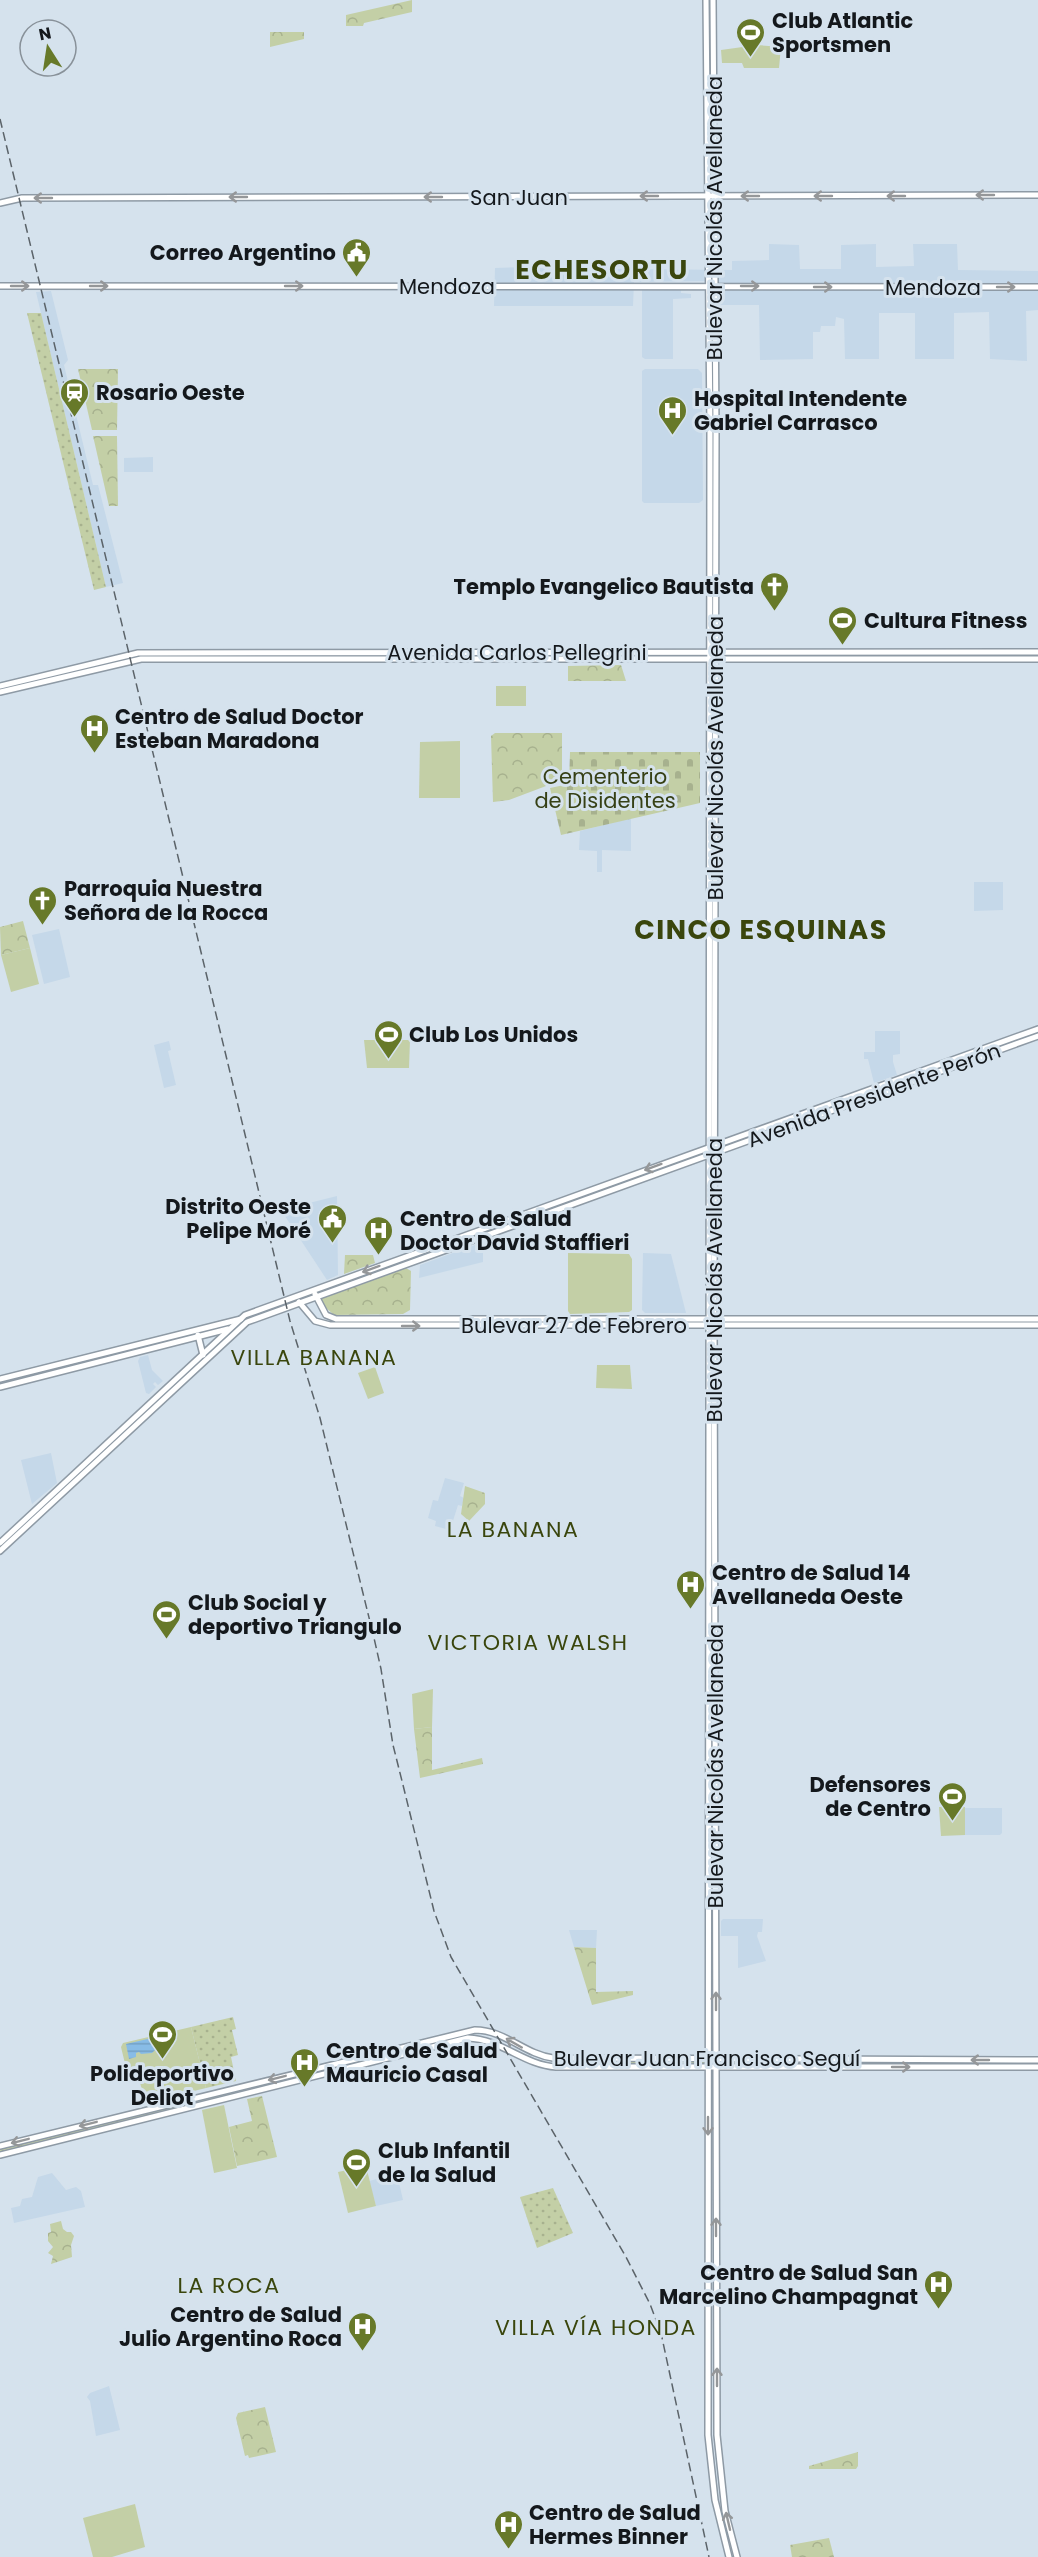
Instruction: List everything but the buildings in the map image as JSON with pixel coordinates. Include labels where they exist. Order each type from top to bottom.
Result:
[{"type":"main road","name":"Bulevar Nicolás Avellaneda","points":[[706,0],[708,196],[712,286]]},
{"type":"main road","name":"Bulevar Nicolás Avellaneda","points":[[713,0],[715,196],[712,286],[708,2435],[715,2500],[729,2557]]},
{"type":"main road","name":"San Juan","points":[[0,203],[22,198],[1038,195]]},
{"type":"main road","name":"Mendoza","points":[[0,286],[1038,287]]},
{"type":"main road","name":"Avenida Carlos Pellegrini","points":[[0,692],[141,659],[1038,652]]},
{"type":"main road","name":"Avenida Carlos Pellegrini","points":[[0,686],[138,653],[713,655],[1038,659]]},
{"type":"main road","name":"Avenida Presidente Perón","points":[[0,1543],[242,1318],[313,1290],[1038,1029]]},
{"type":"main road","name":"Avenida Presidente Perón","points":[[0,1551],[244,1325],[299,1302],[1038,1036]]},
{"type":"main road","name":"Bulevar 27 de Febrero","points":[[313,1290],[326,1315],[336,1319],[1038,1325]]},
{"type":"main road","name":"Bulevar 27 de Febrero","points":[[299,1302],[315,1321],[330,1325],[1038,1319]]},
{"type":"main road","points":[[0,1387],[198,1333],[242,1318]]},
{"type":"main road","name":"Bulevar Nicolás Avellaneda","points":[[711,1322],[717,2435],[724,2504],[737,2557]]},
{"type":"main road","points":[[0,1379],[198,1333],[244,1325]]},
{"type":"main road","points":[[198,1333],[204,1362]]},
{"type":"main road","name":"Bulevar Juan Francisco Seguí","points":[[0,2146],[475,2030],[494,2032],[534,2054],[552,2058],[1038,2060]]},
{"type":"main road","name":"Bulevar Juan Francisco Seguí","points":[[0,2155],[468,2038],[497,2043],[529,2061],[549,2067],[1038,2067]]},
{"type":"shaded area","points":[[769,244],[799,245],[800,269],[841,269],[841,245],[876,244],[876,267],[914,266],[913,244],[957,244],[958,270],[1038,271],[1038,310],[1026,311],[1027,361],[990,359],[989,312],[954,313],[954,359],[915,359],[915,313],[879,313],[879,359],[845,359],[844,319],[836,317],[835,326],[821,326],[820,332],[813,332],[813,359],[760,360],[759,305],[719,305],[719,281],[634,282],[633,306],[494,306],[495,268],[732,270],[732,261],[769,260]]},
{"type":"shaded area","points":[[642,290],[681,290],[681,293],[691,294],[691,298],[673,299],[673,359],[645,359],[642,357]]},
{"type":"shaded area","points":[[51,291],[68,360],[64,365],[93,485],[98,485],[123,583],[106,587],[36,292]]},
{"type":"shaded area","name":"Hospital Intendente Gabriel Carrasco","points":[[645,369],[698,369],[702,373],[703,500],[699,503],[644,503],[642,501],[642,371]]},
{"type":"shaded area","points":[[153,457],[153,472],[124,472],[124,458]]},
{"type":"shaded area","points":[[631,818],[631,851],[602,850],[602,872],[597,872],[597,851],[579,850],[580,831]]},
{"type":"shaded area","points":[[974,882],[1003,882],[1003,910],[974,911]]},
{"type":"shaded area","points":[[59,929],[70,977],[44,984],[32,935]]},
{"type":"shaded area","points":[[875,1031],[900,1031],[900,1054],[893,1055],[897,1075],[874,1083],[868,1059],[864,1059],[864,1052],[875,1052]]},
{"type":"shaded area","points":[[169,1041],[171,1050],[168,1051],[176,1085],[164,1088],[154,1045]]},
{"type":"shaded area","points":[[337,1196],[338,1275],[327,1280],[281,1210]]},
{"type":"shaded area","points":[[483,1242],[483,1262],[419,1278],[420,1265]]},
{"type":"shaded area","points":[[643,1253],[671,1254],[686,1313],[645,1313],[642,1310]]},
{"type":"shaded area","points":[[148,1355],[152,1370],[163,1381],[158,1385],[155,1382],[153,1384],[156,1387],[149,1394],[146,1393],[138,1361],[140,1357]]},
{"type":"shaded area","points":[[51,1453],[57,1483],[32,1504],[21,1460]]},
{"type":"shaded area","points":[[445,1478],[464,1483],[460,1496],[464,1498],[462,1506],[458,1505],[451,1527],[446,1529],[435,1526],[436,1521],[428,1518],[433,1500],[438,1501]]},
{"type":"shaded area","points":[[965,1808],[1002,1808],[1002,1833],[1000,1835],[965,1835]]},
{"type":"shaded area","points":[[723,1919],[763,1919],[762,1932],[758,1932],[757,1936],[766,1961],[738,1968],[738,1936],[721,1936]]},
{"type":"shaded area","points":[[569,1930],[597,1930],[596,1948],[574,1947]]},
{"type":"shaded area","points":[[52,2173],[66,2190],[76,2187],[81,2191],[85,2207],[14,2223],[11,2208],[20,2206],[22,2199],[32,2197],[38,2177]]},
{"type":"shaded area","points":[[397,2174],[403,2200],[376,2206],[369,2181]]},
{"type":"shaded area","points":[[109,2386],[120,2430],[96,2436],[90,2401],[87,2397],[90,2393]]},
{"type":"green space","points":[[412,0],[412,12],[364,23],[363,26],[346,26],[346,15]]},
{"type":"green space","points":[[270,32],[304,32],[304,39],[270,47]]},
{"type":"green space","name":"Club Atlantic Sportsmen","points":[[757,45],[781,47],[779,68],[744,68],[742,63],[722,63],[721,50]]},
{"type":"green space","points":[[27,313],[41,313],[106,587],[94,590]]},
{"type":"green space","points":[[78,369],[118,369],[117,430],[92,430]]},
{"type":"green space","points":[[93,436],[117,436],[118,506],[109,506]]},
{"type":"green space","points":[[1038,652],[1038,659],[141,659],[0,692],[0,686],[138,653]]},
{"type":"green space","points":[[621,665],[626,681],[568,681],[568,666]]},
{"type":"green space","points":[[496,686],[526,686],[526,706],[496,706]]},
{"type":"green space","points":[[495,733],[562,733],[562,780],[509,800],[493,802],[491,736]]},
{"type":"green space","points":[[460,741],[460,798],[419,798],[420,742]]},
{"type":"green space","name":"Cementerio de Disidentes","points":[[570,752],[700,752],[700,803],[561,835],[550,788],[569,784]]},
{"type":"green space","points":[[23,921],[30,948],[1,955],[0,927]]},
{"type":"green space","points":[[30,948],[39,984],[11,992],[1,955]]},
{"type":"green space","name":"Club Los Unidos","points":[[364,1040],[410,1040],[409,1068],[367,1068]]},
{"type":"green space","points":[[568,1253],[629,1254],[632,1259],[632,1310],[629,1312],[570,1314],[568,1311]]},
{"type":"green space","points":[[345,1255],[373,1255],[375,1263],[344,1274]]},
{"type":"green space","points":[[406,1268],[411,1271],[410,1310],[403,1314],[334,1315],[325,1307],[321,1298]]},
{"type":"green space","points":[[597,1365],[630,1365],[632,1389],[596,1388]]},
{"type":"green space","points":[[375,1367],[384,1393],[368,1399],[358,1373]]},
{"type":"green space","points":[[465,1486],[485,1493],[485,1504],[469,1521],[461,1514]]},
{"type":"green space","points":[[433,1689],[432,1727],[414,1729],[412,1694]]},
{"type":"green space","points":[[432,1727],[432,1770],[482,1758],[483,1764],[420,1778],[414,1729]]},
{"type":"green space","name":"Defensores de Centro","points":[[939,1807],[965,1807],[965,1835],[941,1836]]},
{"type":"green space","points":[[574,1947],[596,1948],[596,1992],[633,1991],[633,1995],[592,2005]]},
{"type":"green space","points":[[233,2017],[236,2029],[232,2030],[238,2055],[231,2057],[236,2081],[206,2088],[191,2027]]},
{"type":"green space","name":"Polideportivo Deliot","points":[[191,2027],[206,2088],[145,2103],[138,2074],[128,2076],[121,2047],[123,2043]]},
{"type":"green space","points":[[423,2042],[425,2049],[0,2155],[0,2146]]},
{"type":"green space","points":[[560,2058],[1038,2060],[1038,2067],[556,2067]]},
{"type":"green space","points":[[262,2096],[277,2157],[237,2166],[229,2127],[252,2121],[247,2099]]},
{"type":"green space","points":[[224,2105],[237,2168],[214,2173],[202,2110]]},
{"type":"green space","name":"Club Infantil de la Salud","points":[[366,2166],[376,2206],[348,2213],[338,2172]]},
{"type":"green space","points":[[553,2188],[573,2233],[537,2248],[520,2197]]},
{"type":"green space","points":[[61,2221],[63,2229],[74,2236],[71,2245],[72,2257],[51,2264],[53,2256],[48,2253],[53,2247],[48,2241],[48,2233],[51,2232],[50,2224]]},
{"type":"green space","points":[[265,2407],[276,2452],[249,2458],[248,2455],[245,2456],[236,2418],[238,2413]]},
{"type":"green space","points":[[858,2452],[856,2469],[809,2469],[809,2466]]},
{"type":"green space","points":[[135,2504],[145,2547],[112,2557],[93,2557],[83,2518]]},
{"type":"green space","points":[[829,2538],[834,2557],[792,2557],[790,2545]]},
{"type":"water","points":[[173,2033],[167,2048],[156,2049],[152,2053],[141,2054],[139,2052],[136,2053],[136,2057],[129,2059],[126,2044]]},
{"type":"railway","points":[[0,119],[290,1321],[320,1418],[374,1638],[393,1745],[434,1911],[451,1957],[626,2257],[650,2304],[661,2333],[709,2557]]},
{"type":"place","name":"Club Atlantic Sportsmen","points":[[751,58]]},
{"type":"place","name":"Correo Argentino","points":[[357,278]]},
{"type":"place","name":"Rosario Oeste","points":[[75,418]]},
{"type":"place","name":"Hospital Intendente Gabriel Carrasco","points":[[673,436]]},
{"type":"place","name":"Templo Evangelico Bautista","points":[[775,612]]},
{"type":"place","name":"Cultura Fitness","points":[[843,646]]},
{"type":"place","name":"Centro de Salud Doctor Esteban Maradona","points":[[94,754]]},
{"type":"place","name":"Parroquia Nuestra Señora de la Rocca","points":[[43,926]]},
{"type":"place","name":"Club Los Unidos","points":[[388,1060]]},
{"type":"place","name":"Distrito Oeste Pelipe Moré","points":[[332,1244]]},
{"type":"place","name":"Centro de Salud Doctor David Staffieri","points":[[379,1256]]},
{"type":"place","name":"Centro de Salud 14 Avellaneda Oeste","points":[[691,1610]]},
{"type":"place","name":"Club Social y deportivo Triangulo","points":[[167,1640]]},
{"type":"place","name":"Defensores de Centro","points":[[952,1822]]},
{"type":"place","name":"Polideportivo Deliot","points":[[162,2060]]},
{"type":"place","name":"Centro de Salud Mauricio Casal","points":[[305,2088]]},
{"type":"place","name":"Club Infantil de la Salud","points":[[357,2188]]},
{"type":"place","name":"Centro de Salud San Marcelino Champagnat","points":[[939,2310]]},
{"type":"place","name":"Centro de Salud Julio Argentino Roca","points":[[363,2352]]},
{"type":"place","name":"Centro de Salud Hermes Binner","points":[[508,2550]]},
{"type":"district","name":"ECHESORTU","points":[[602,269]]},
{"type":"district","name":"CINCO ESQUINAS","points":[[761,929]]},
{"type":"district","name":"VILLA BANANA","points":[[314,1357]]},
{"type":"district","name":"LA BANANA","points":[[513,1529]]},
{"type":"district","name":"VICTORIA WALSH","points":[[528,1642]]},
{"type":"district","name":"LA ROCA","points":[[229,2285]]},
{"type":"district","name":"VILLA VÍA HONDA","points":[[596,2327]]}]
